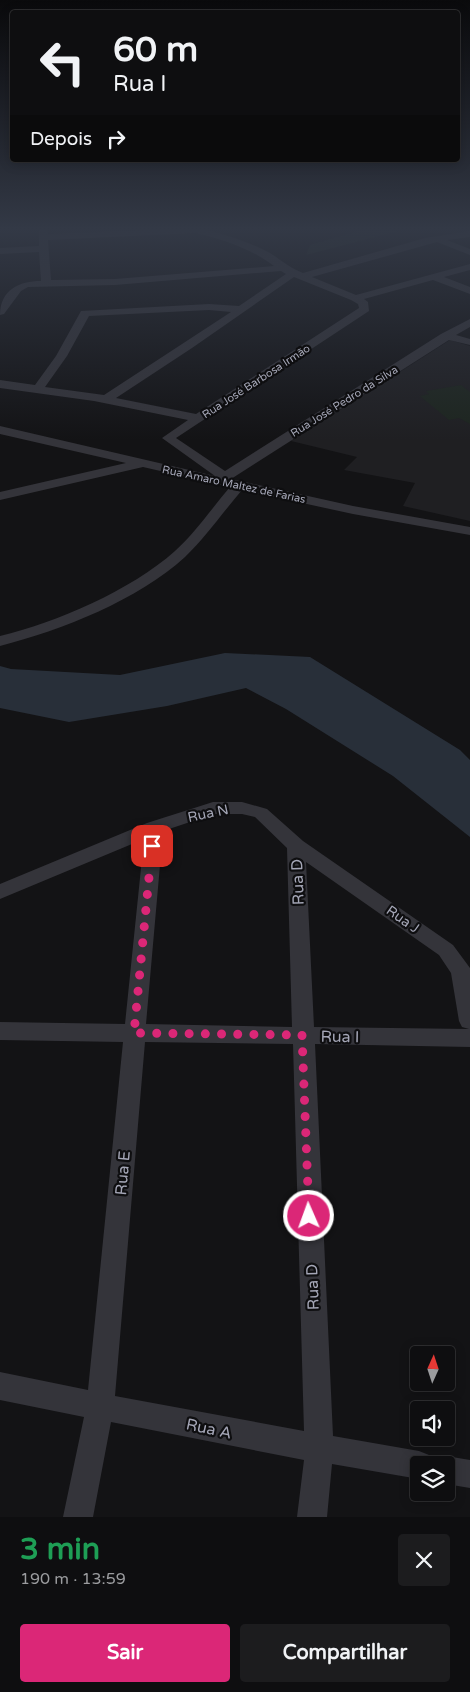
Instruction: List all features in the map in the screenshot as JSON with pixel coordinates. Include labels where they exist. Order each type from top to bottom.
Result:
[{"type":"street","points":[[0,312],[10,299]]},
{"type":"street","points":[[106,399],[255,299]]},
{"type":"street","points":[[355,299],[360,301],[367,299]]},
{"type":"street","name":"Rua José Barbosa Irmão","points":[[222,479],[168,438],[358,315],[365,309],[360,301]]},
{"type":"street","points":[[38,389],[62,356],[85,313],[209,307],[241,309]]},
{"type":"street","name":"Rua José Pedro da Silva","points":[[222,479],[445,336],[470,322]]},
{"type":"street","points":[[445,336],[470,342]]},
{"type":"street","points":[[0,384],[106,399],[197,418]]},
{"type":"street","name":"Rua Amaro Maltez de Farias","points":[[0,430],[222,479],[239,485],[470,531]]},
{"type":"street","points":[[0,496],[143,463]]},
{"type":"street","points":[[0,641],[21,636],[99,605],[150,576],[182,551],[239,485]]},
{"type":"street","name":"Rua N","points":[[0,892],[154,827],[214,808],[242,808],[261,814],[296,846]]},
{"type":"street","name":"Rua E","points":[[78,1517],[100,1406],[154,827]]},
{"type":"street","name":"Rua J","points":[[296,846],[446,950],[461,971],[470,1021]]},
{"type":"street","name":"Rua D","points":[[296,846],[319,1448],[312,1517]]},
{"type":"street","name":"Rua I","points":[[0,1031],[470,1038]]},
{"type":"street","name":"Rua A","points":[[0,1386],[236,1434],[410,1463]]},
{"type":"street","points":[[455,1472],[470,1474]]},
{"type":"shaded area","points":[[450,340],[470,346],[470,521],[403,506],[415,483],[344,470],[357,457],[291,441]]},
{"type":"shaded area","points":[[461,385],[470,392],[470,424],[459,418],[449,420],[420,396],[429,394],[426,391]]},
{"type":"shaded area","points":[[225,653],[310,657],[460,750],[470,760],[470,837],[393,776],[286,709],[246,688],[167,706],[69,722],[0,708],[0,666],[11,669],[120,675]]},
{"type":"route","points":[[152,846],[134,1033],[302,1035],[309,1216]]}]
